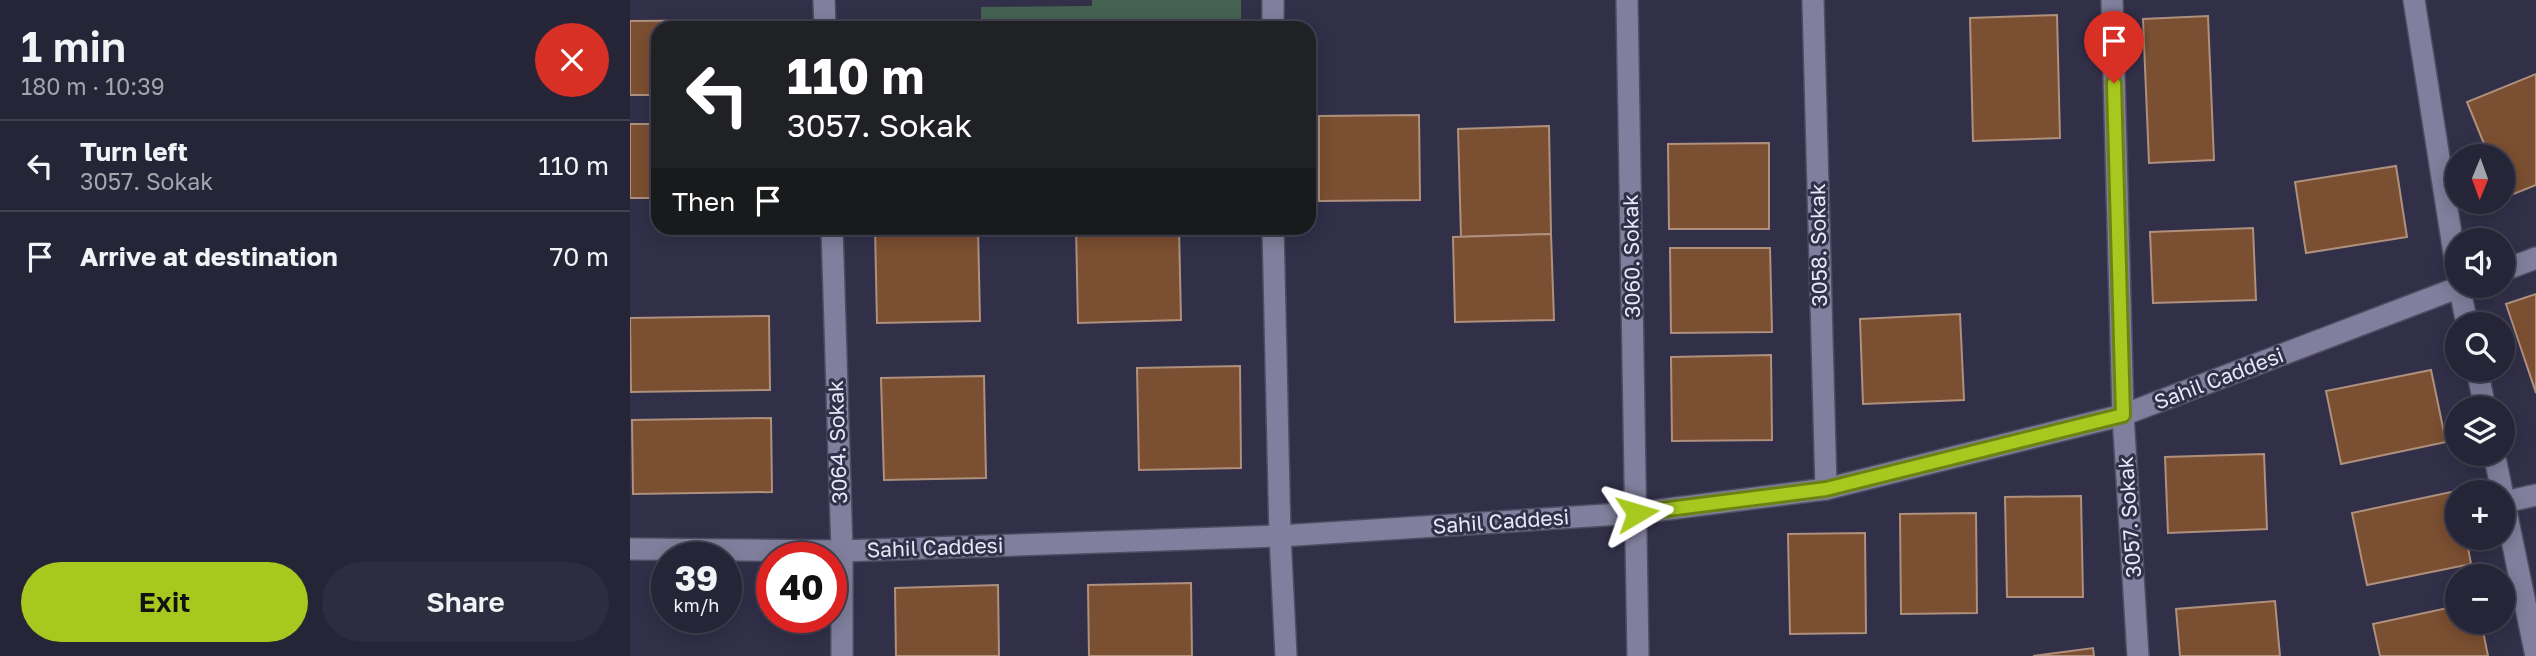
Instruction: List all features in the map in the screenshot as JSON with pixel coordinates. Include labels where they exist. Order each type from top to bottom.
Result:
[{"type":"street","points":[[824,0],[825,21]]},
{"type":"street","points":[[1273,0],[1273,21]]},
{"type":"street","name":"3060. Sokak","points":[[1628,0],[1639,656]]},
{"type":"street","name":"3058. Sokak","points":[[1813,0],[1826,489]]},
{"type":"street","name":"3057. Sokak","points":[[2112,0],[2123,415],[2138,656]]},
{"type":"street","points":[[2414,0],[2451,228]]},
{"type":"street","name":"3064. Sokak","points":[[832,235],[842,542]]},
{"type":"street","points":[[1273,235],[1280,536],[1286,656]]},
{"type":"street","points":[[2515,266],[2536,258]]},
{"type":"street","name":"Sahil Caddesi","points":[[847,551],[1280,536],[1637,513],[1826,489],[2123,415],[2445,288]]},
{"type":"street","points":[[2515,500],[2536,495]]},
{"type":"street","name":"Sahil Caddesi","points":[[630,549],[756,550]]},
{"type":"street","points":[[2515,550],[2536,656]]},
{"type":"street","name":"3064. Sokak","points":[[842,633],[842,656]]},
{"type":"green space","points":[[1092,0],[1241,0],[1241,21],[981,21],[981,7],[1092,6]]},
{"type":"building","points":[[2057,15],[2060,138],[1973,141],[1970,18]]},
{"type":"building","points":[[2208,16],[2214,160],[2149,163],[2143,19]]},
{"type":"building","points":[[761,20],[651,21],[651,95],[630,95],[630,21]]},
{"type":"building","points":[[2536,74],[2536,185],[2515,193],[2515,144],[2484,144],[2467,102]]},
{"type":"building","points":[[1419,115],[1420,200],[1319,201],[1319,116]]},
{"type":"building","points":[[630,124],[651,124],[651,198],[630,198]]},
{"type":"building","points":[[1549,126],[1551,234],[1461,237],[1458,129]]},
{"type":"building","points":[[1769,143],[1769,229],[1669,229],[1668,144]]},
{"type":"building","points":[[2396,166],[2407,237],[2306,253],[2295,182]]},
{"type":"building","points":[[2253,228],[2256,300],[2153,303],[2150,232]]},
{"type":"building","points":[[1551,234],[1554,320],[1455,322],[1453,237]]},
{"type":"building","points":[[875,235],[978,235],[980,321],[877,323]]},
{"type":"building","points":[[1076,235],[1179,235],[1181,320],[1078,323]]},
{"type":"building","points":[[1670,248],[1770,248],[1772,332],[1671,333]]},
{"type":"building","points":[[2536,294],[2536,393],[2515,331],[2515,312],[2509,312],[2506,304]]},
{"type":"building","points":[[1960,314],[1964,400],[1863,404],[1860,319]]},
{"type":"building","points":[[769,316],[770,390],[631,392],[630,318]]},
{"type":"building","points":[[1771,355],[1772,440],[1672,441],[1671,357]]},
{"type":"building","points":[[1240,366],[1241,468],[1139,470],[1137,368]]},
{"type":"building","points":[[2431,370],[2445,442],[2341,464],[2326,391]]},
{"type":"building","points":[[984,376],[986,478],[884,480],[881,378]]},
{"type":"building","points":[[771,418],[772,492],[633,494],[632,420]]},
{"type":"building","points":[[2264,454],[2267,529],[2168,533],[2165,457]]},
{"type":"building","points":[[2445,493],[2445,550],[2468,550],[2471,564],[2445,564],[2445,569],[2367,585],[2352,513]]},
{"type":"building","points":[[2081,496],[2083,597],[2007,597],[2005,497]]},
{"type":"building","points":[[1976,513],[1977,613],[1901,614],[1900,514]]},
{"type":"building","points":[[1865,533],[1866,633],[1790,634],[1788,534]]},
{"type":"building","points":[[1191,583],[1192,656],[1089,656],[1088,585]]},
{"type":"building","points":[[998,585],[999,656],[896,656],[895,588]]},
{"type":"building","points":[[2275,601],[2280,656],[2180,656],[2176,609]]},
{"type":"building","points":[[2445,609],[2445,634],[2484,634],[2488,656],[2380,656],[2373,624]]},
{"type":"building","points":[[2093,648],[2094,656],[2033,656]]},
{"type":"route","points":[[1637,513],[1826,489],[2123,415],[2114,83]]}]
